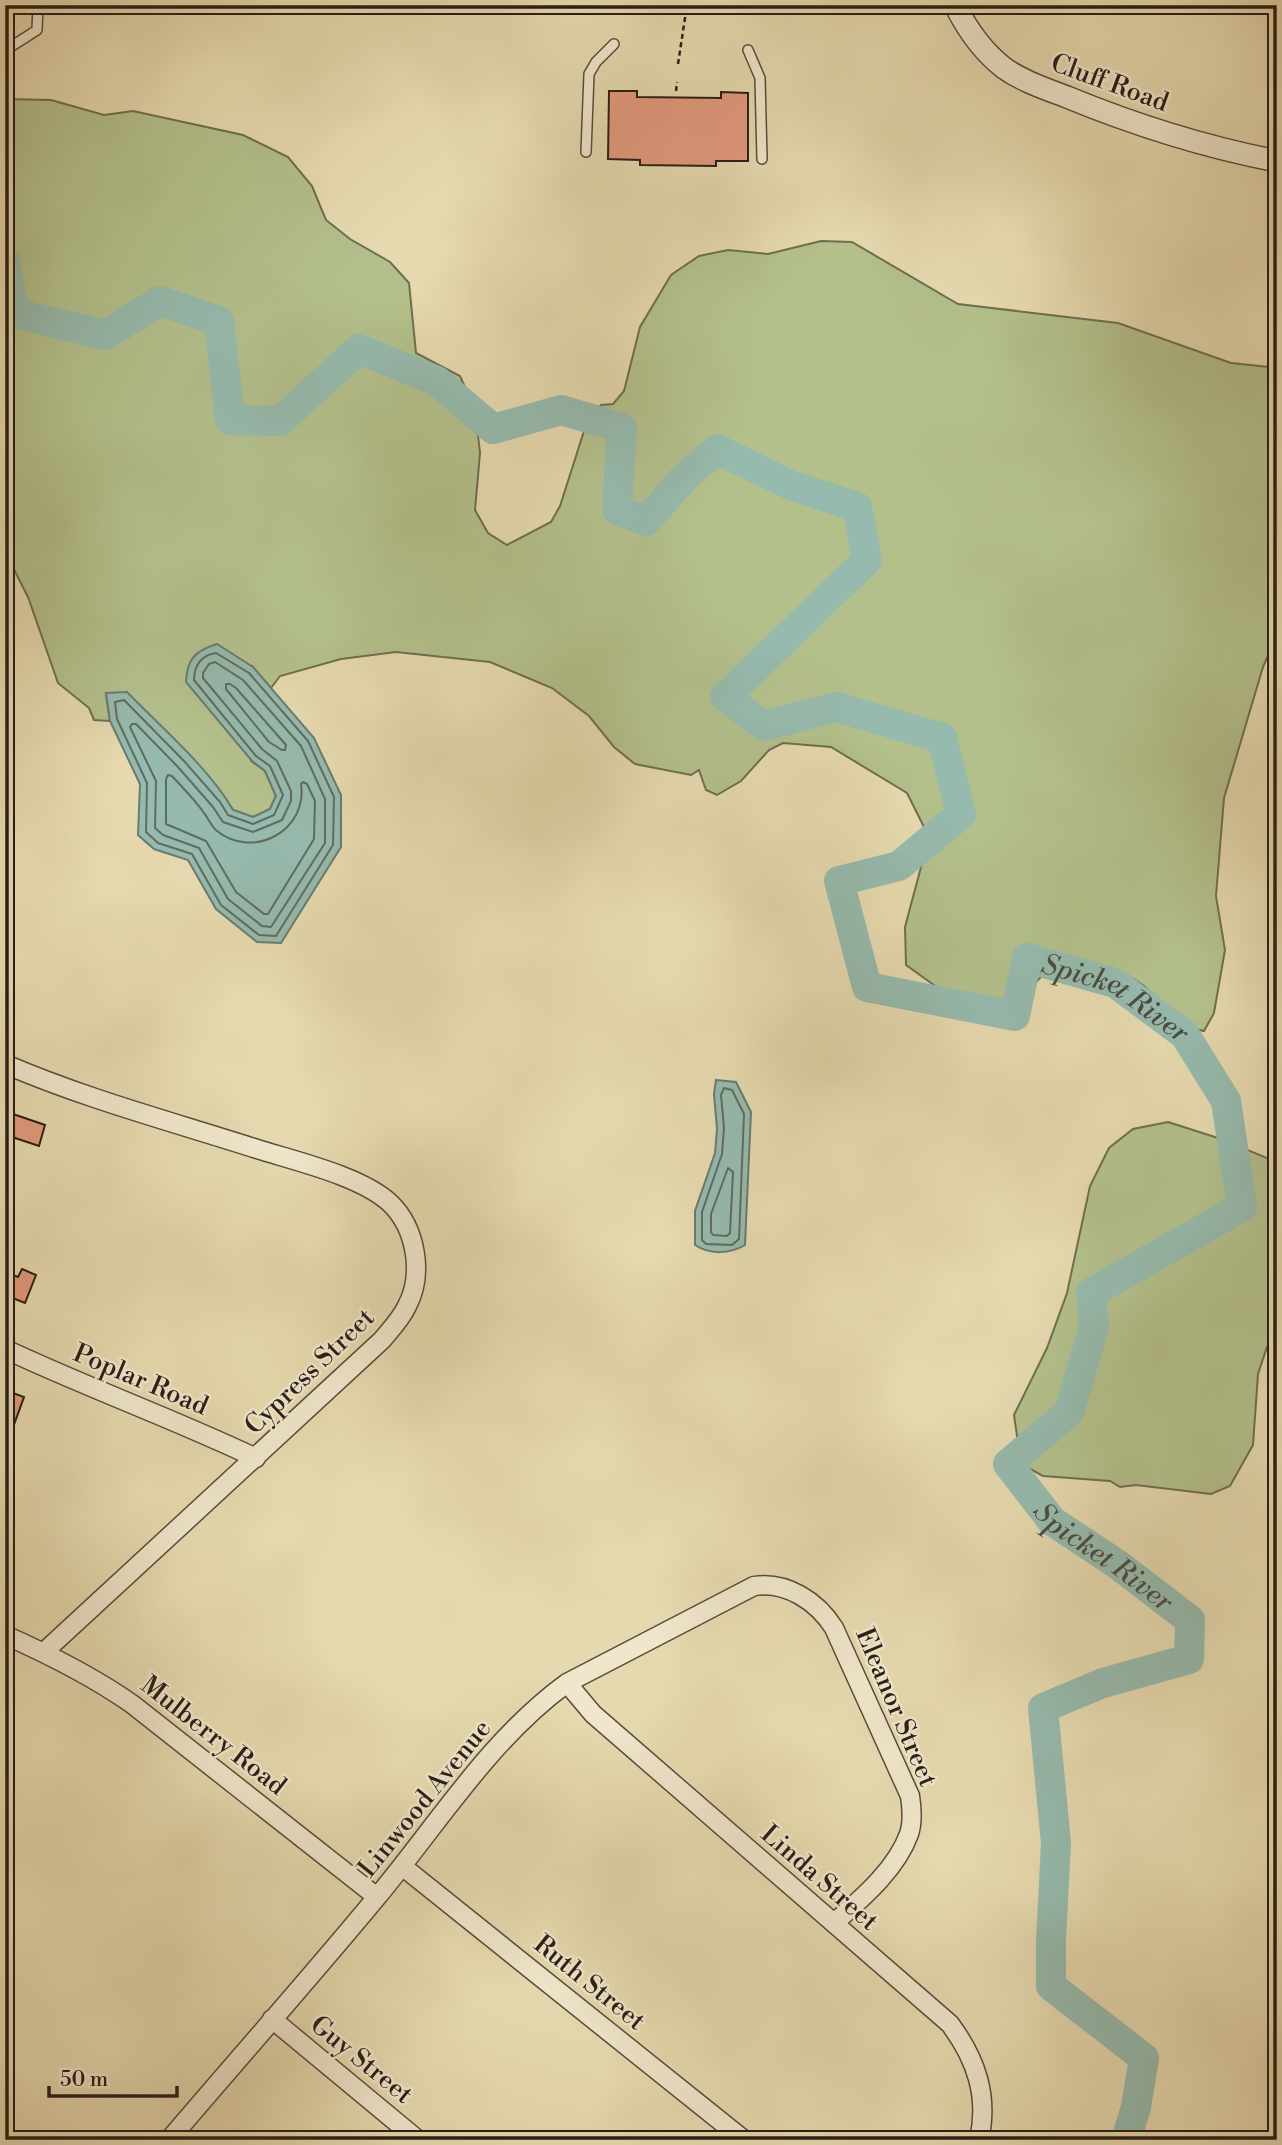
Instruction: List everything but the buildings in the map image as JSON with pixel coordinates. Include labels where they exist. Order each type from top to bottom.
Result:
[{"type":"street","name":"Cluff Road","points":[[955,5],[966,27],[991,57],[1006,69],[1032,83],[1104,112],[1179,137],[1277,161]]},
{"type":"street","name":"Cypress Street","points":[[5,1064],[51,1084],[344,1178],[376,1193],[399,1214],[407,1228],[416,1259],[414,1289],[408,1306],[371,1351],[44,1652]]},
{"type":"street","name":"Poplar Road","points":[[5,1349],[181,1423],[256,1458]]},
{"type":"street","name":"Linwood Avenue","points":[[169,2140],[377,1897],[497,1747],[544,1700],[567,1683],[754,1586],[768,1584],[788,1591]]},
{"type":"street","name":"Eleanor Street","points":[[788,1591],[810,1600],[824,1612],[834,1628],[910,1796],[912,1816],[909,1834],[900,1852],[861,1899],[834,1923]]},
{"type":"street","name":"Mulberry Road","points":[[5,1636],[44,1652],[99,1681],[132,1704],[377,1897]]},
{"type":"street","name":"Linda Street","points":[[567,1683],[593,1714],[950,2024],[962,2041],[979,2078],[982,2096],[979,2140]]},
{"type":"street","name":"Ruth Street","points":[[402,1866],[744,2140]]},
{"type":"street","name":"Guy Street","points":[[272,2019],[418,2140]]},
{"type":"lane","points":[[5,46],[12,46],[37,30],[38,5]]},
{"type":"lane","points":[[586,152],[589,74],[596,62],[614,44]]},
{"type":"lane","points":[[748,50],[760,78],[762,159]]},
{"type":"path","points":[[678,64],[687,5]]},
{"type":"path","points":[[676,91],[677,82]]},
{"type":"green space","points":[[5,99],[51,100],[104,115],[133,111],[243,135],[288,157],[312,186],[326,220],[350,239],[390,262],[409,283],[416,353],[460,376],[475,409],[480,453],[475,510],[488,533],[507,545],[551,522],[560,506],[585,428],[601,405],[613,404],[624,391],[640,327],[671,275],[699,256],[728,250],[768,254],[821,241],[852,242],[958,304],[1118,323],[1231,363],[1269,367],[1277,371],[1277,635],[1263,667],[1224,798],[1216,896],[1225,950],[1214,1013],[1204,1031],[1186,1027],[1144,986],[1121,971],[1063,964],[1046,972],[1001,1017],[977,1016],[906,965],[905,927],[929,837],[907,793],[831,747],[783,743],[769,750],[741,781],[717,795],[706,790],[699,770],[691,775],[635,764],[614,747],[589,716],[552,688],[490,662],[396,652],[341,659],[280,676],[271,688],[253,667],[251,761],[265,771],[276,796],[270,809],[253,817],[233,810],[221,792],[192,760],[159,732],[106,694],[110,721],[94,720],[89,708],[58,683],[28,597],[5,552]]},
{"type":"green space","points":[[1168,1122],[1218,1138],[1277,1162],[1277,1340],[1267,1347],[1258,1374],[1253,1445],[1230,1486],[1211,1494],[1136,1485],[1120,1487],[1110,1481],[1043,1476],[1021,1464],[1014,1415],[1047,1348],[1067,1293],[1090,1186],[1109,1148],[1133,1129]]},
{"type":"water","points":[[217,644],[253,667],[314,738],[341,795],[341,847],[281,943],[257,942],[216,909],[188,860],[154,849],[138,835],[140,784],[110,721],[106,693],[127,692],[198,763],[233,810],[253,817],[270,809],[276,796],[265,771],[252,761],[186,682],[188,667],[194,657]]},
{"type":"water","points":[[716,1080],[736,1082],[751,1112],[745,1245],[720,1252],[695,1245],[695,1211],[715,1153]]},
{"type":"waterway","name":"Spicket River","points":[[5,261],[14,313],[105,335],[160,301],[219,321],[230,420],[280,421],[359,349],[437,381],[493,429],[561,410],[622,428],[617,510],[646,521],[686,476],[717,449],[790,485],[857,507],[867,560],[725,697],[764,726],[836,707],[942,738],[961,814],[899,866],[839,881],[867,987],[1015,1016],[1027,958],[1115,983],[1185,1035],[1226,1101],[1242,1207],[1091,1293],[1094,1327],[1069,1412],[1008,1464],[1052,1521],[1117,1564],[1190,1620],[1189,1659],[1103,1683],[1043,1708],[1056,1843],[1051,1986],[1144,2058],[1136,2107],[1126,2140]]}]
